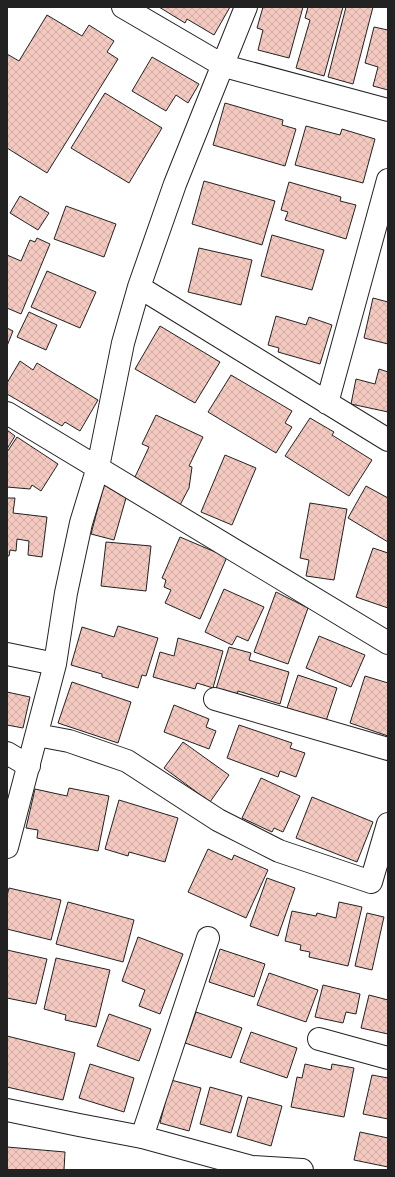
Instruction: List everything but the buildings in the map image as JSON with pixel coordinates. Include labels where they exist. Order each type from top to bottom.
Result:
[{"type":"street","points":[[123,7],[224,66],[388,110]]},
{"type":"street","points":[[7,847],[55,664],[66,594],[81,523],[98,467],[123,344],[140,287],[175,184],[224,66],[246,7]]},
{"type":"street","points":[[327,403],[388,180]]},
{"type":"street","points":[[140,287],[388,440]]},
{"type":"street","points":[[7,413],[388,643]]},
{"type":"street","points":[[7,654],[55,664]]},
{"type":"street","points":[[215,699],[388,749]]},
{"type":"street","points":[[37,735],[69,741],[127,761],[218,820],[279,851],[380,885],[388,824]]},
{"type":"street","points":[[7,752],[29,766]]},
{"type":"street","points":[[142,1137],[208,938]]},
{"type":"street","points":[[319,1039],[388,1058]]},
{"type":"street","points":[[7,1110],[142,1137],[252,1167],[302,1170]]}]
